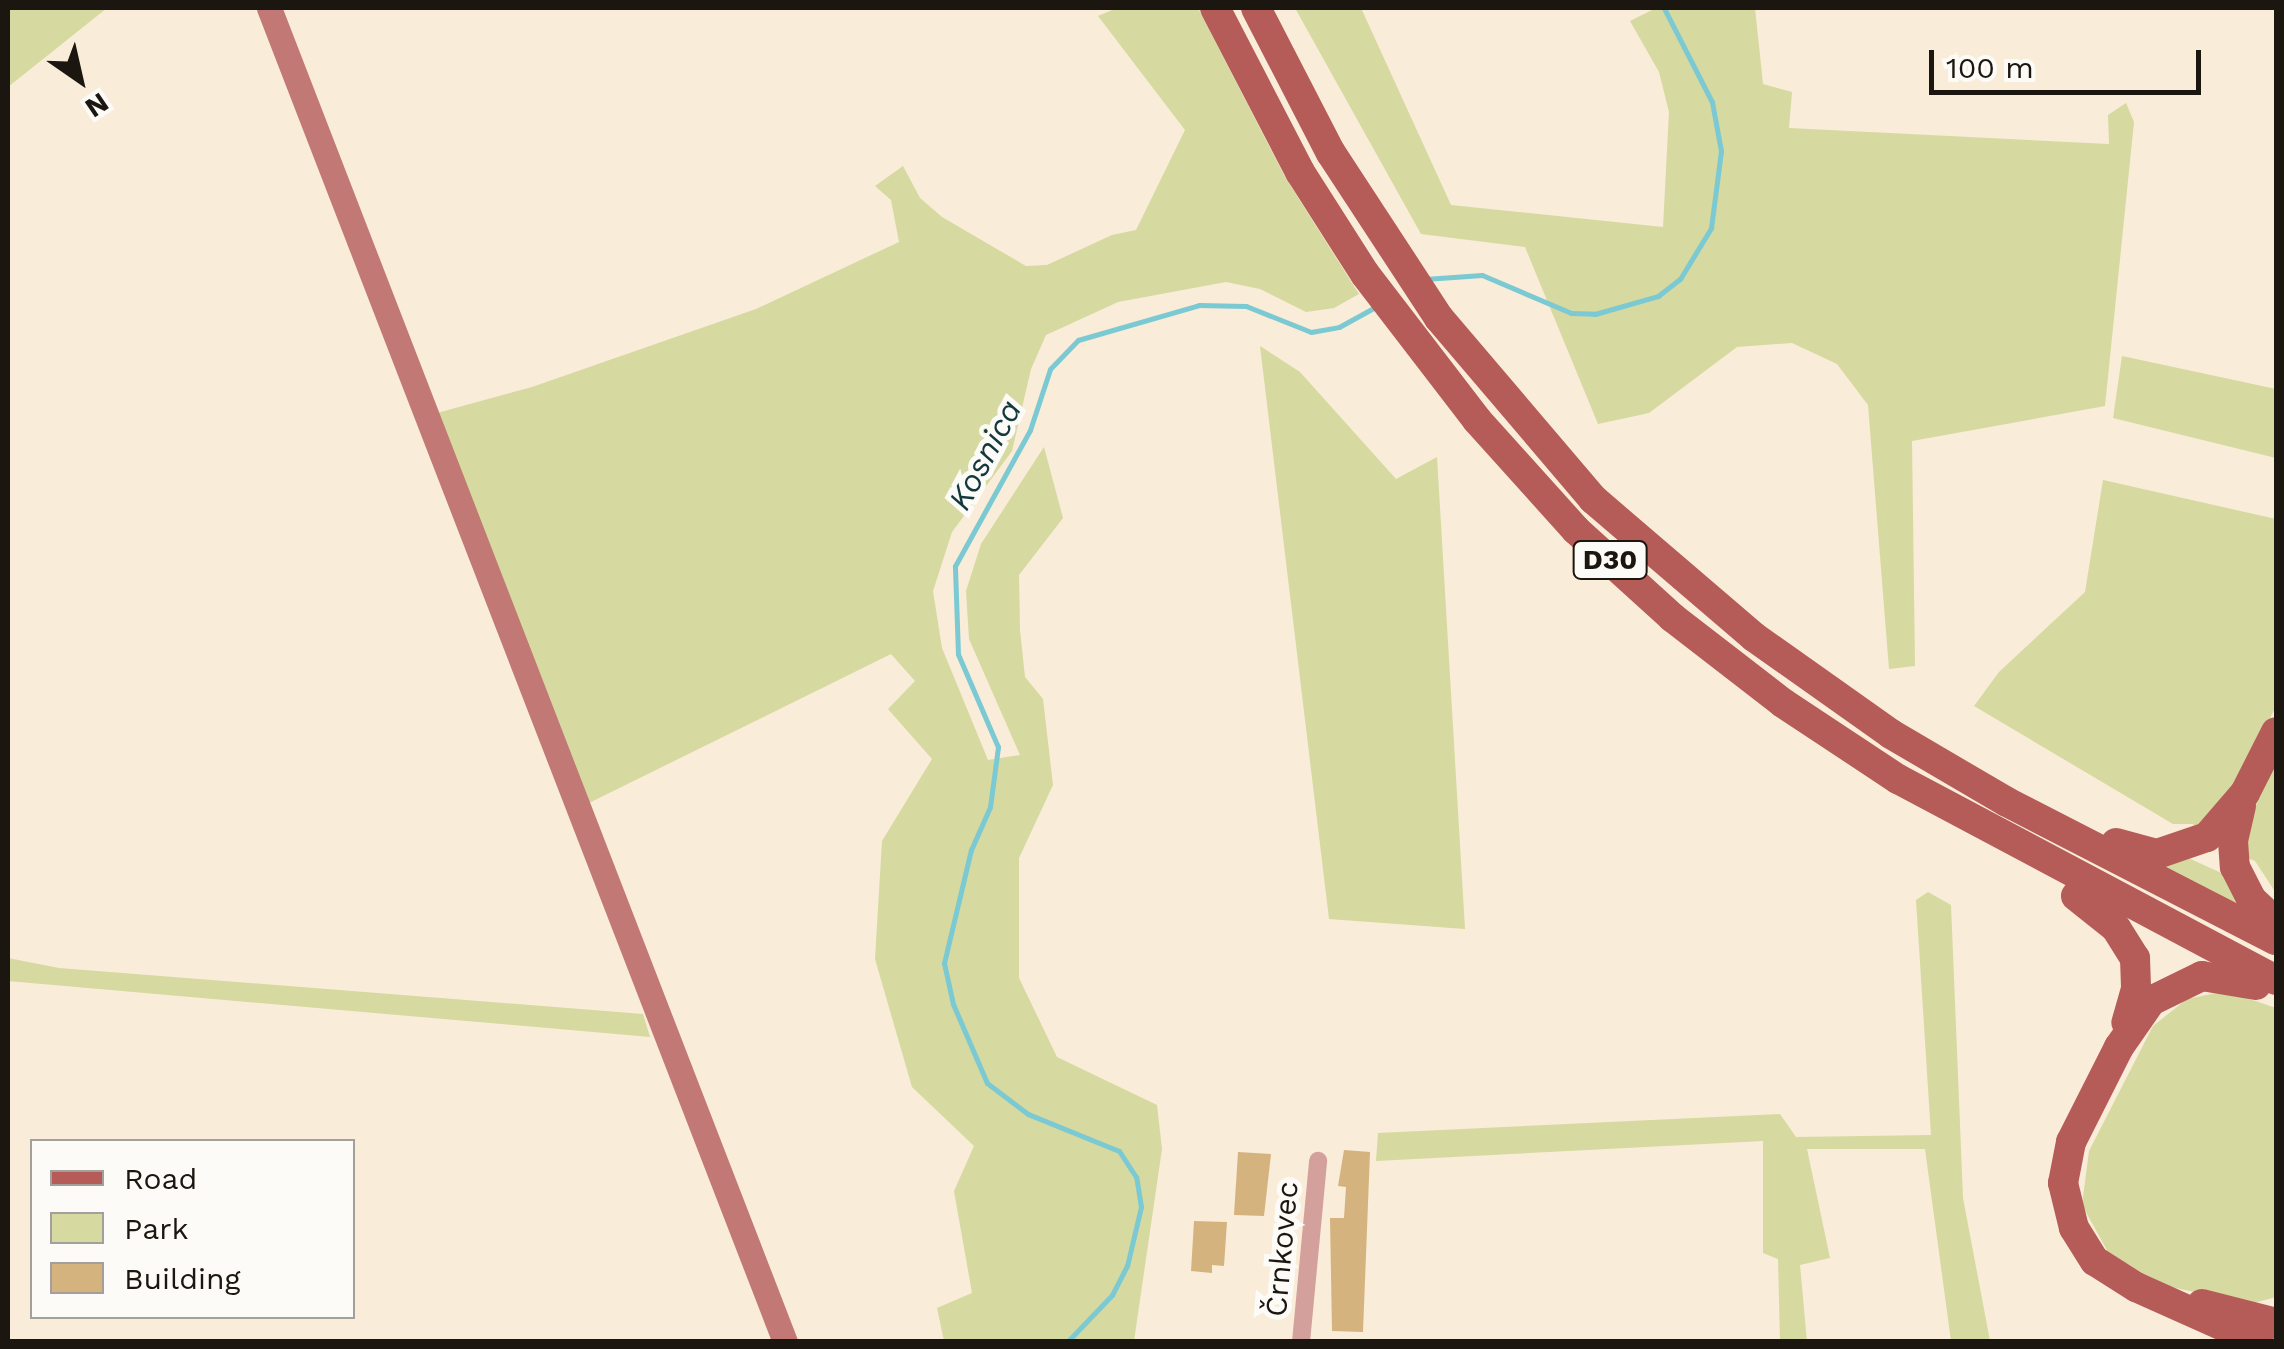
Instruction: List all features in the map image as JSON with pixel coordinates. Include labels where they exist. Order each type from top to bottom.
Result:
[{"type":"main road","points":[[268,8],[784,1342]]},
{"type":"main road","name":"D30","points":[[1215,8],[1300,172],[1365,274],[1410,338],[1576,530],[1673,618],[1846,745],[2016,846],[2276,980]]},
{"type":"main road","name":"D30","points":[[1256,8],[1332,153],[1438,318],[1593,499],[1699,592],[1815,684],[2042,820],[2276,940]]},
{"type":"main road","points":[[2276,732],[2245,794],[2232,841],[2235,867],[2251,899],[2276,922]]},
{"type":"main road","points":[[2042,820],[2144,853],[2171,853],[2207,837],[2245,794]]},
{"type":"main road","points":[[2016,846],[2051,882],[2100,912],[2128,944],[2136,989],[2119,1047]]},
{"type":"main road","points":[[2266,1322],[2163,1300],[2095,1261],[2066,1205],[2071,1142],[2119,1047],[2152,1001],[2185,980],[2229,977],[2276,995]]},
{"type":"street","name":"Črnkovec","points":[[1301,1342],[1318,1161]]},
{"type":"green space","points":[[8,8],[107,8],[8,87]]},
{"type":"green space","points":[[1117,8],[1198,8],[1285,177],[1359,294],[1334,308],[1306,312],[1260,289],[1226,282],[1118,302],[1046,335],[1031,369],[1012,451],[952,532],[933,591],[942,648],[988,760],[1020,755],[969,639],[966,591],[981,544],[1044,447],[1063,518],[1019,575],[1020,630],[1025,677],[1043,699],[1053,785],[1019,858],[1019,978],[1057,1057],[1157,1105],[1162,1149],[1134,1341],[944,1341],[937,1308],[972,1293],[954,1191],[974,1146],[912,1087],[875,959],[882,841],[932,759],[888,709],[915,681],[891,654],[589,803],[437,413],[532,387],[756,309],[899,242],[891,200],[875,186],[903,166],[920,198],[942,217],[1026,266],[1047,265],[1112,235],[1136,230],[1185,130],[1098,16]]},
{"type":"green space","points":[[1295,8],[1361,8],[1451,205],[1663,227],[1669,112],[1659,72],[1630,21],[1656,8],[1755,8],[1763,84],[1792,92],[1789,128],[2109,144],[2108,115],[2126,103],[2134,122],[2105,406],[1912,441],[1915,666],[1889,669],[1868,405],[1837,364],[1792,343],[1737,347],[1649,413],[1598,424],[1525,247],[1421,234]]},
{"type":"green space","points":[[1260,346],[1300,372],[1396,479],[1437,457],[1465,929],[1329,919]]},
{"type":"green space","points":[[2122,356],[2276,389],[2276,458],[2113,418]]},
{"type":"green space","points":[[2103,480],[2276,519],[2276,706],[2242,775],[2200,834],[2193,824],[2173,824],[1974,706],[1999,672],[2085,592]]},
{"type":"green space","points":[[2276,751],[2276,893],[2255,861],[2240,855],[2240,836]]},
{"type":"green space","points":[[2184,856],[2228,876],[2241,901],[2232,903],[2162,869],[2162,862]]},
{"type":"green space","points":[[1928,892],[1951,905],[1963,1198],[1990,1341],[1951,1341],[1925,1149],[1807,1149],[1830,1258],[1800,1265],[1807,1342],[1780,1341],[1778,1259],[1763,1253],[1763,1141],[1376,1161],[1378,1133],[1780,1114],[1796,1137],[1931,1135],[1916,900]]},
{"type":"green space","points":[[8,958],[59,968],[643,1014],[650,1037],[8,981]]},
{"type":"green space","points":[[2226,991],[2276,1008],[2276,1297],[2250,1304],[2162,1285],[2108,1252],[2082,1205],[2089,1151],[2153,1026],[2187,999]]},
{"type":"building","points":[[1344,1150],[1370,1152],[1363,1332],[1332,1331],[1330,1218],[1344,1218],[1346,1187],[1338,1186]]},
{"type":"building","points":[[1238,1152],[1271,1154],[1264,1216],[1234,1215]]},
{"type":"building","points":[[1194,1221],[1227,1222],[1224,1266],[1212,1265],[1212,1273],[1191,1271]]},
{"type":"waterway","name":"Kosnica","points":[[1425,279],[1482,275],[1571,313],[1595,314],[1658,296],[1680,279],[1711,228],[1721,151],[1712,102],[1664,8]]},
{"type":"waterway","name":"Kosnica","points":[[1067,1342],[1112,1295],[1127,1266],[1141,1207],[1136,1177],[1119,1151],[1028,1114],[987,1083],[953,1004],[944,963],[971,850],[990,807],[998,747],[958,654],[955,566],[1030,430],[1050,369],[1078,340],[1199,305],[1246,306],[1311,332],[1339,327],[1377,306]]}]
